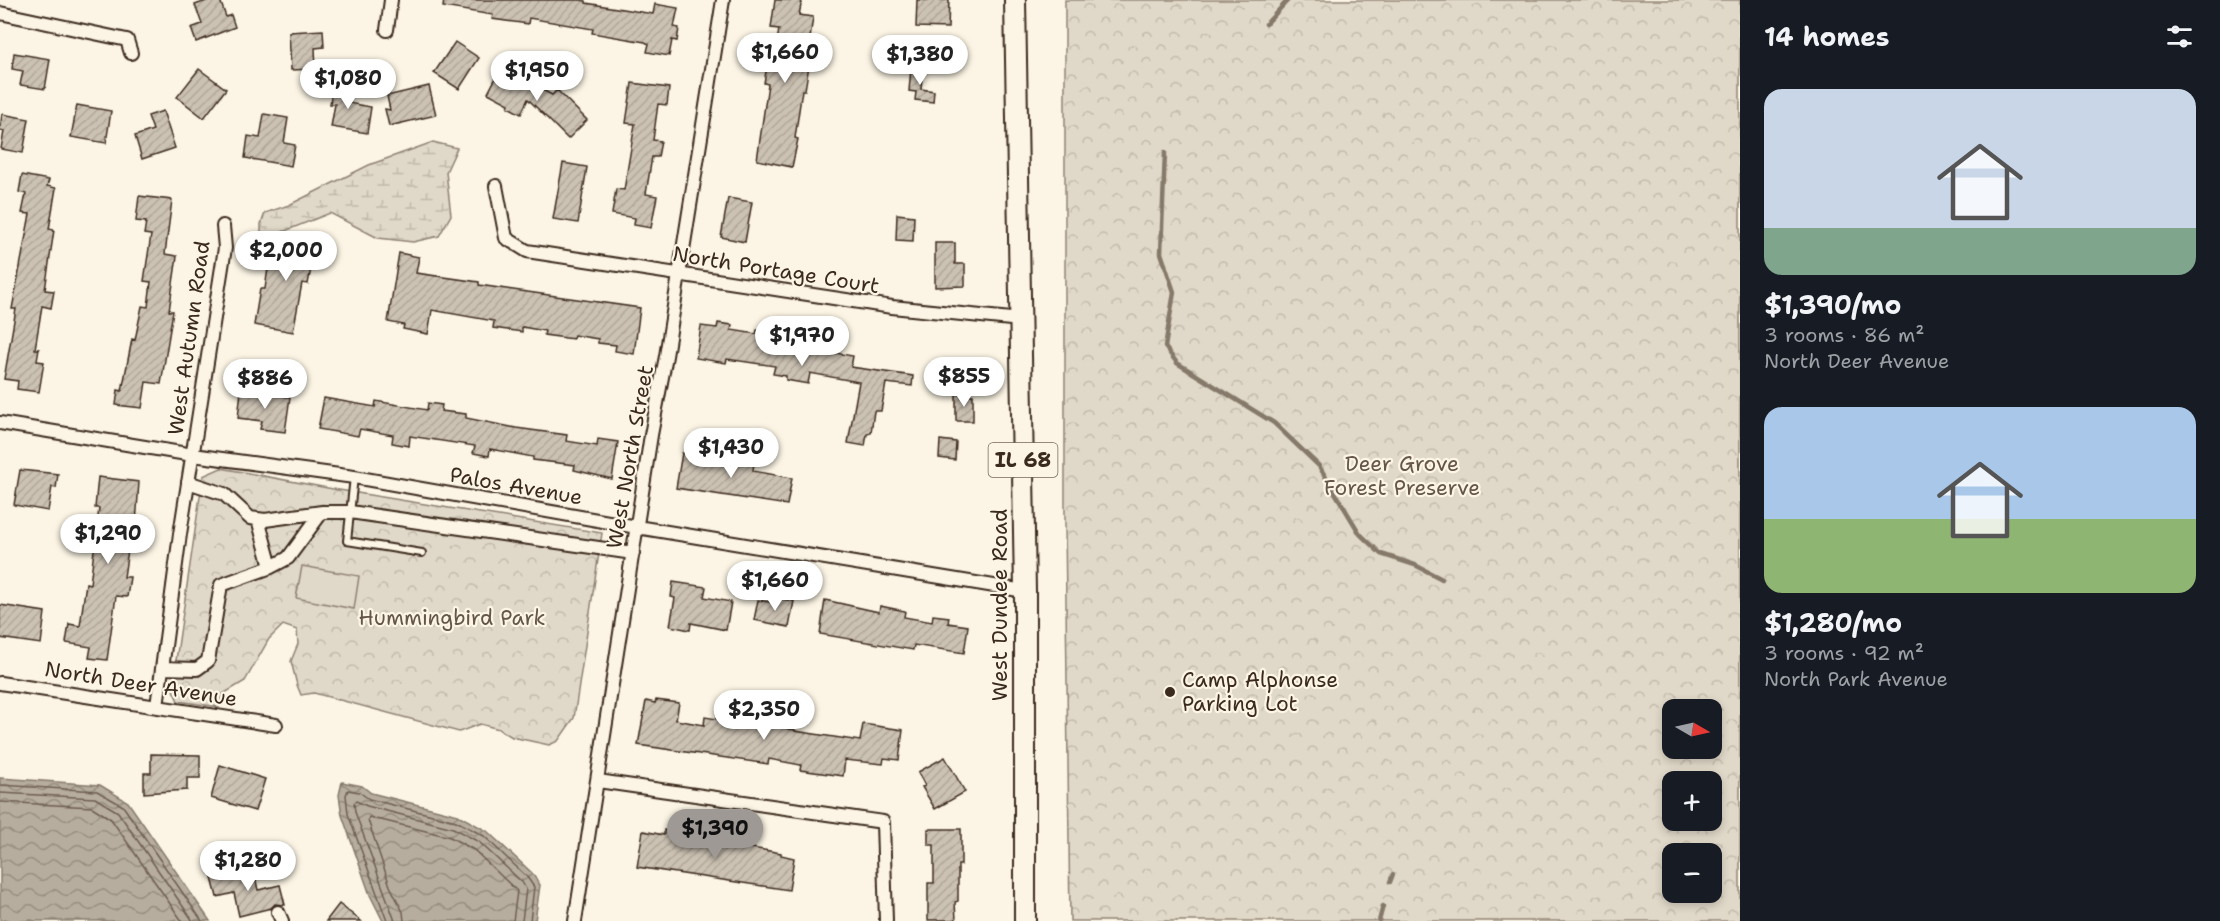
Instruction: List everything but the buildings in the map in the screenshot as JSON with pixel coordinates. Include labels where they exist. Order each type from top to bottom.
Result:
[{"type":"main road","name":"West Dundee Road","points":[[1015,0],[1025,591],[1025,921]]},
{"type":"street","points":[[387,30],[391,0]]},
{"type":"street","name":"West North Street","points":[[575,921],[723,0]]},
{"type":"street","points":[[0,13],[128,40],[131,53]]},
{"type":"street","name":"North Portage Court","points":[[496,186],[506,238],[527,250],[892,307],[1021,320]]},
{"type":"street","name":"West Autumn Road","points":[[158,706],[188,482],[225,248],[223,226]]},
{"type":"street","name":"Palos Avenue","points":[[0,423],[193,455],[354,477],[637,527],[1025,591]]},
{"type":"street","points":[[188,482],[224,494],[250,518],[350,512],[633,553]]},
{"type":"street","points":[[162,668],[197,669],[208,661],[221,585],[272,567],[288,558],[322,512]]},
{"type":"street","points":[[258,519],[272,567]]},
{"type":"street","name":"North Deer Avenue","points":[[0,683],[276,725]]},
{"type":"street","points":[[598,781],[883,822],[886,921]]},
{"type":"lane","points":[[354,477],[347,541],[422,553]]},
{"type":"green space","name":"Deer Grove Forest Preserve","points":[[1065,0],[1740,0],[1740,921],[1070,921],[1065,524]]},
{"type":"green space","points":[[433,142],[457,148],[446,172],[451,215],[439,236],[413,242],[378,238],[330,213],[270,237],[261,235],[261,224],[265,213],[289,205],[369,165]]},
{"type":"green space","name":"Hummingbird Park","points":[[221,468],[333,489],[602,533],[574,718],[558,741],[549,745],[512,737],[499,729],[480,724],[459,732],[314,693],[301,695],[291,661],[298,644],[297,630],[283,625],[269,639],[245,681],[223,694],[219,707],[178,701],[172,688],[203,476]]},
{"type":"green space","points":[[302,566],[359,576],[354,609],[296,598]]},
{"type":"water","points":[[0,778],[100,785],[128,802],[210,921],[0,921]]},
{"type":"water","points":[[342,782],[362,786],[371,793],[458,815],[487,831],[532,873],[540,885],[535,921],[383,921],[370,895],[342,815],[339,795]]},
{"type":"waterway","points":[[1266,24],[1288,0]]},
{"type":"waterway","points":[[1165,152],[1161,253],[1174,292],[1165,347],[1177,363],[1274,423],[1319,466],[1360,534],[1381,554],[1415,565],[1442,579]]},
{"type":"waterway","points":[[1390,882],[1393,874]]},
{"type":"waterway","points":[[1379,921],[1383,906]]},
{"type":"place","name":"Camp Alphonse Parking Lot","points":[[1170,692]]}]
